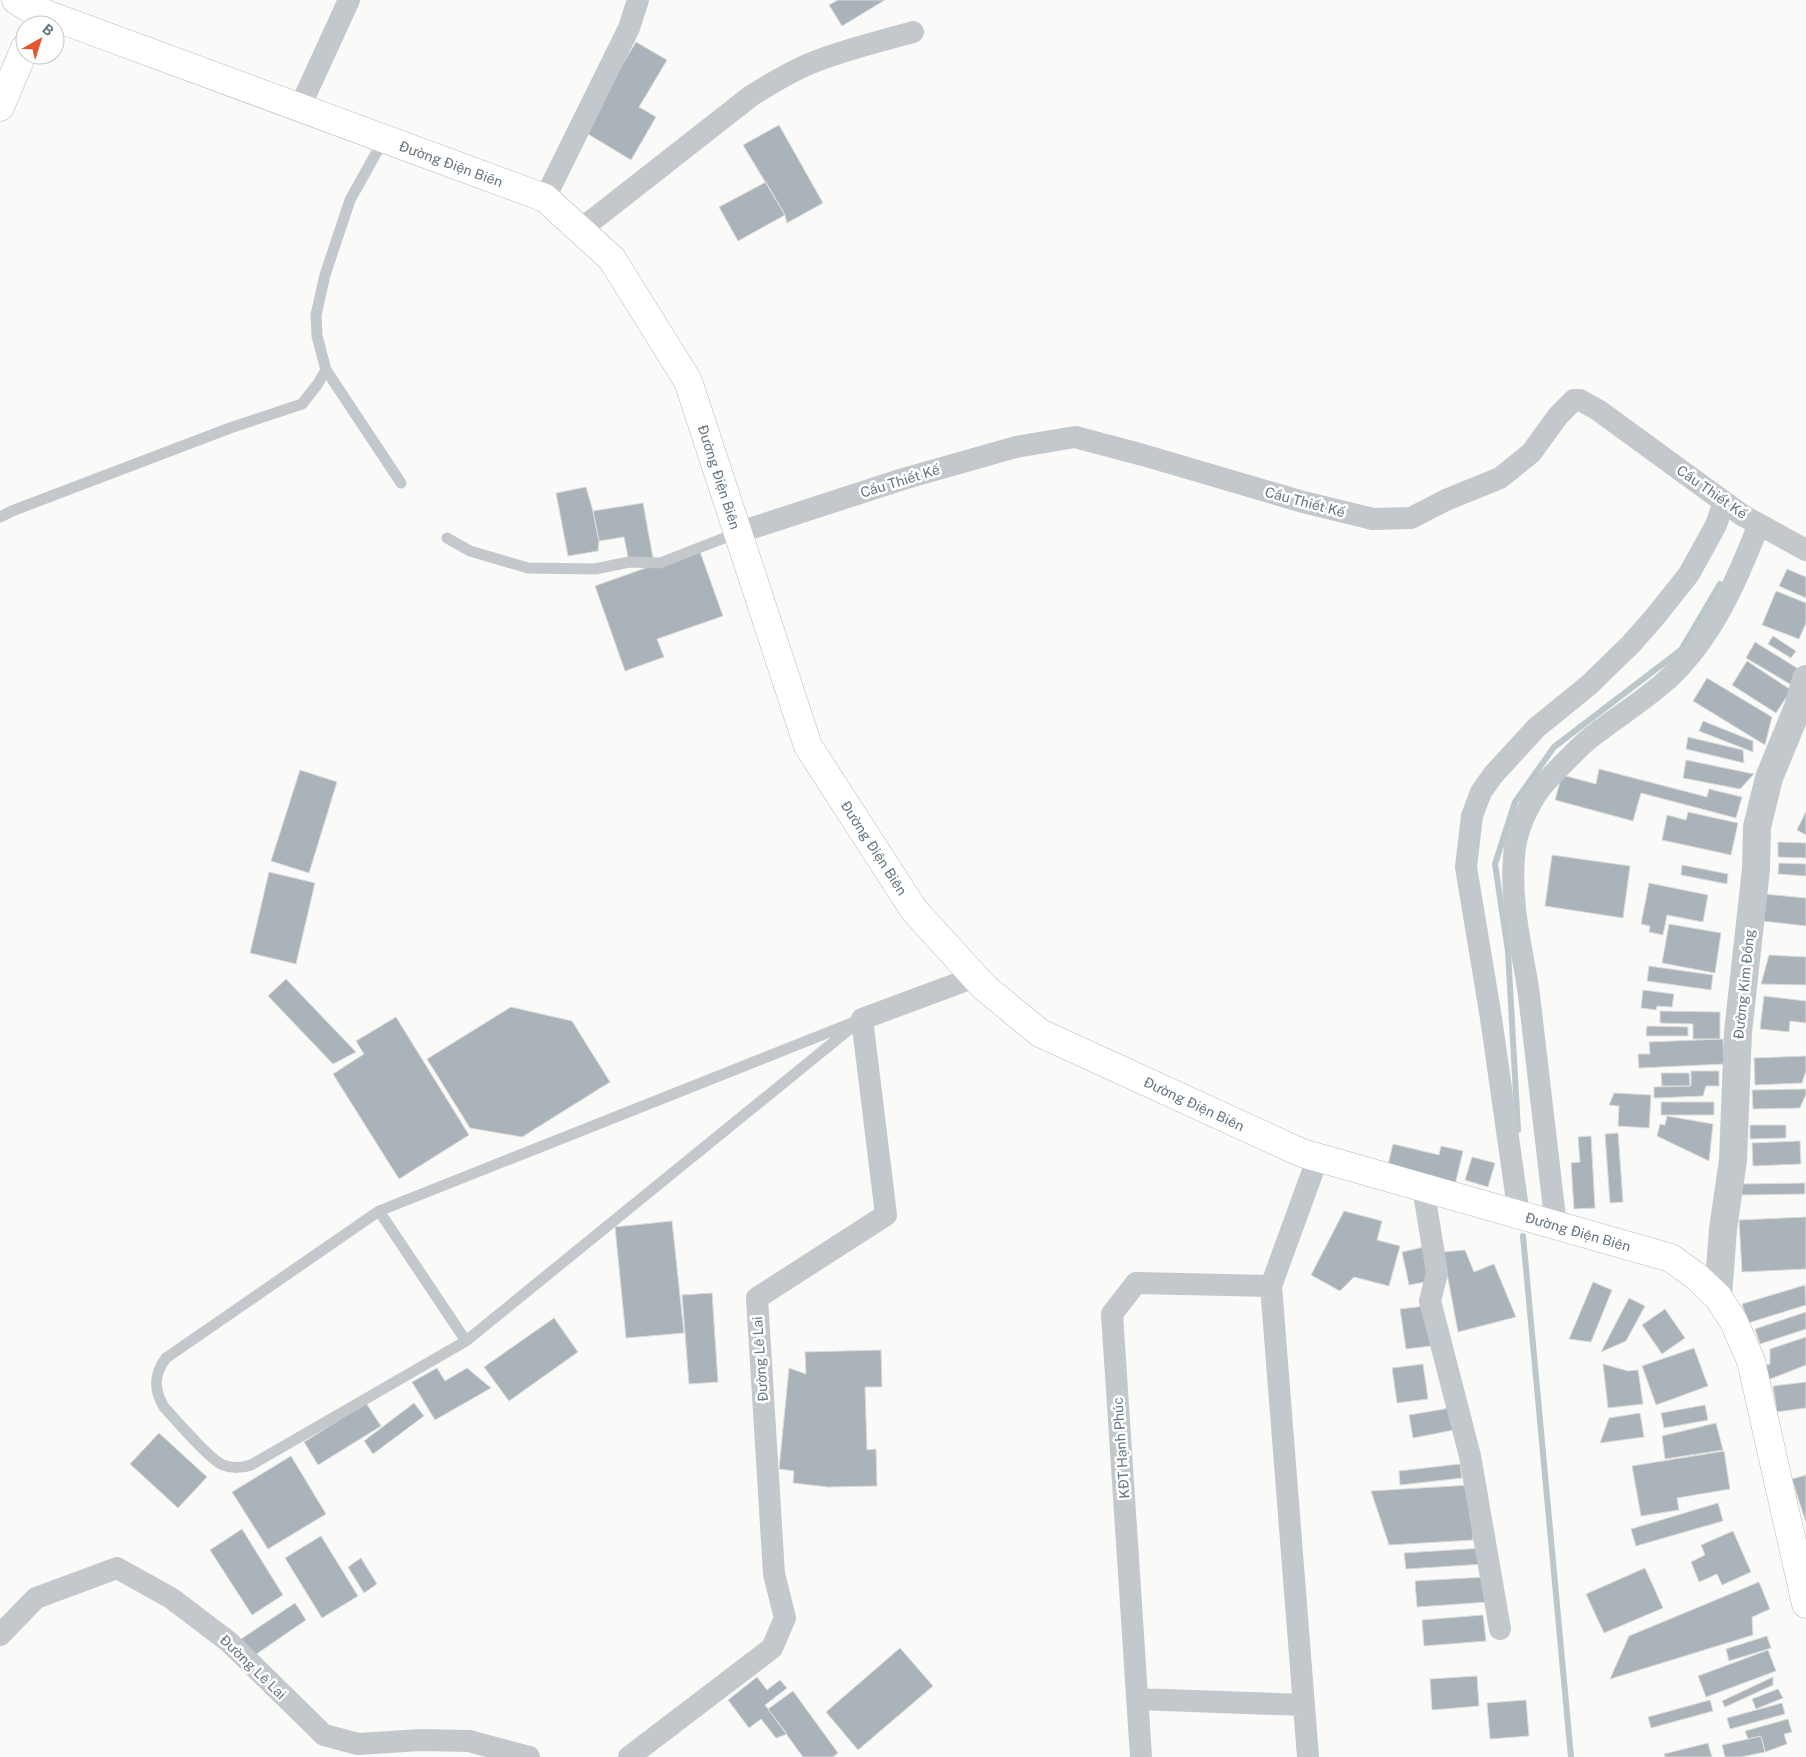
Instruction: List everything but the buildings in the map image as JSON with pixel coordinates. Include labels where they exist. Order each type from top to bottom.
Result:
[{"type":"main road","name":"Đường Điện Biên","points":[[16,0],[40,12],[545,198],[612,259],[688,382],[808,746],[914,910],[984,987],[1040,1033],[1302,1153],[1671,1258],[1697,1277],[1718,1297],[1734,1322],[1751,1361],[1806,1604]]},
{"type":"main road","points":[[2,100],[17,65]]},
{"type":"street","points":[[300,107],[349,0]]},
{"type":"street","points":[[545,198],[629,28],[638,0]]},
{"type":"street","points":[[580,230],[751,96],[779,78],[839,52],[913,32]]},
{"type":"street","name":"Cầu Thiết Kế","points":[[737,533],[903,480],[1016,447],[1075,437],[1143,454],[1303,502],[1373,519],[1410,518],[1446,500],[1500,478],[1530,453],[1558,416],[1574,400],[1580,400],[1598,410],[1724,502],[1806,550]]},
{"type":"street","points":[[1519,1215],[1491,1018],[1466,867],[1472,816],[1481,792],[1493,775],[1536,728],[1589,685],[1631,644],[1654,618],[1693,567],[1716,525],[1724,502]]},
{"type":"street","points":[[1556,1226],[1528,992],[1514,916],[1512,882],[1517,835],[1537,793],[1554,774],[1589,739],[1669,678],[1692,654],[1714,622],[1730,592],[1759,524]]},
{"type":"street","name":"Đường Kim Đồng","points":[[1718,1297],[1723,1229],[1733,1160],[1738,1032],[1756,869],[1757,827],[1769,778],[1798,707],[1806,679]]},
{"type":"street","points":[[862,1019],[975,977]]},
{"type":"street","name":"Đường Lê Lai","points":[[629,1757],[772,1648],[785,1618],[774,1574],[757,1298],[886,1215],[862,1019]]},
{"type":"street","points":[[1308,1757],[1271,1286],[1318,1157]]},
{"type":"street","points":[[1423,1187],[1437,1273],[1430,1301],[1470,1456],[1500,1629]]},
{"type":"street","name":"KĐT Hạnh Phúc","points":[[1141,1757],[1112,1314],[1136,1283],[1271,1286]]},
{"type":"street","name":"Đường Lê Lai","points":[[0,1635],[36,1598],[117,1568],[171,1598],[229,1642],[324,1735],[342,1748],[358,1744],[421,1740],[469,1741],[529,1757]]},
{"type":"street","points":[[1137,1698],[1304,1705]]},
{"type":"lane","points":[[384,139],[350,200],[325,275],[316,315],[317,336],[326,370],[401,483]]},
{"type":"lane","points":[[0,517],[230,428],[269,414],[289,410],[302,404],[318,385],[326,370]]},
{"type":"lane","points":[[447,538],[470,550],[528,568],[595,569],[629,562],[660,563],[737,533]]},
{"type":"lane","points":[[862,1019],[466,1341],[245,1467],[231,1468],[217,1462],[164,1407],[158,1398],[155,1382],[157,1373],[166,1358],[379,1211],[862,1019]]},
{"type":"lane","points":[[379,1211],[466,1341]]},
{"type":"waterway","points":[[1518,1130],[1508,951],[1495,864],[1515,802],[1554,747],[1681,650],[1720,584]]},
{"type":"waterway","points":[[1523,1236],[1571,1757]]}]
